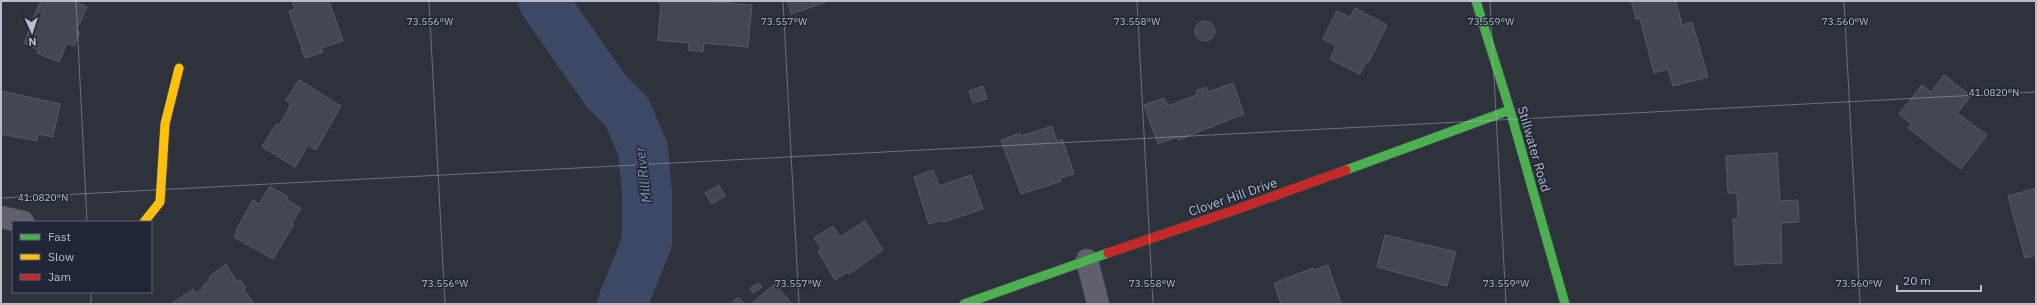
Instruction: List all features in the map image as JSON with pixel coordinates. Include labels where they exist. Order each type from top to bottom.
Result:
[{"type":"street","name":"Stillwater Road","points":[[1476,1],[1510,110],[1565,304]]},
{"type":"street","points":[[145,221],[160,202],[166,124],[180,68]]},
{"type":"street","name":"Clover Hill Drive","points":[[964,304],[1087,260],[1235,210],[1510,110]]},
{"type":"street","points":[[1,217],[19,221]]},
{"type":"street","points":[[1087,260],[1098,304]]},
{"type":"building","points":[[41,1],[73,1],[87,7],[76,31],[80,32],[74,46],[67,43],[59,62],[37,53],[38,50],[24,43],[30,28],[29,27]]},
{"type":"building","points":[[292,1],[329,1],[343,41],[321,48],[323,52],[305,58],[289,11],[295,9]]},
{"type":"building","points":[[658,1],[704,1],[752,5],[748,47],[704,43],[703,52],[688,50],[689,43],[658,40],[661,3],[658,3]]},
{"type":"building","points":[[787,1],[829,1],[791,14]]},
{"type":"building","points":[[1631,1],[1676,1],[1682,25],[1692,22],[1708,77],[1673,86],[1668,69],[1654,73],[1640,19],[1636,19]]},
{"type":"building","points":[[1355,8],[1387,25],[1369,62],[1367,61],[1360,74],[1330,59],[1336,46],[1323,39],[1337,11],[1350,17]]},
{"type":"building","points":[[1201,21],[1209,21],[1215,27],[1215,35],[1209,41],[1201,41],[1195,35],[1195,27]]},
{"type":"building","points":[[1944,75],[1971,96],[1957,113],[1987,135],[1961,169],[1908,128],[1911,124],[1899,114],[1922,85],[1931,92]]},
{"type":"building","points":[[299,80],[341,106],[316,150],[308,145],[295,167],[262,147],[276,124],[279,125],[287,112],[291,103],[286,100]]},
{"type":"building","points":[[1233,83],[1244,114],[1178,140],[1177,137],[1158,144],[1144,105],[1164,98],[1168,106],[1197,95],[1196,91],[1206,87],[1208,92]]},
{"type":"building","points":[[983,86],[987,99],[973,103],[969,91]]},
{"type":"building","points":[[1,91],[60,104],[53,137],[38,134],[37,141],[1,134]]},
{"type":"building","points":[[1052,126],[1057,141],[1062,139],[1074,174],[1060,178],[1061,181],[1021,194],[1001,140],[1020,133],[1021,136]]},
{"type":"building","points":[[1777,153],[1780,201],[1798,200],[1799,222],[1781,223],[1782,263],[1735,265],[1733,219],[1738,219],[1737,193],[1728,193],[1726,156]]},
{"type":"building","points":[[933,170],[939,186],[971,175],[983,209],[943,222],[942,220],[929,224],[914,177]]},
{"type":"building","points":[[719,185],[725,196],[712,204],[705,193]]},
{"type":"building","points":[[270,186],[288,197],[287,200],[301,208],[292,223],[294,224],[273,259],[234,237],[238,230],[236,230],[253,200],[259,204]]},
{"type":"building","points":[[2036,188],[2036,255],[2025,258],[2008,196]]},
{"type":"building","points":[[865,221],[883,250],[849,274],[847,272],[835,280],[818,251],[822,249],[814,238],[833,226],[840,237]]},
{"type":"building","points":[[1385,235],[1456,252],[1447,286],[1377,267]]},
{"type":"building","points":[[226,264],[237,282],[240,280],[246,288],[244,290],[254,304],[171,304],[193,289],[196,294],[203,288],[202,286],[210,280],[209,277]]},
{"type":"building","points":[[1328,265],[1341,304],[1281,304],[1274,283],[1313,268],[1314,270]]},
{"type":"building","points":[[758,283],[762,287],[753,293],[750,288]]},
{"type":"building","points":[[775,284],[792,304],[751,304]]},
{"type":"building","points":[[738,297],[745,304],[731,304]]},
{"type":"waterway","name":"Mill River","points":[[543,1],[606,91],[627,112],[643,149],[647,195],[647,242],[622,304]]},
{"type":"traffic: fast","points":[[1476,1],[1510,110],[1565,304]]},
{"type":"traffic: fast","points":[[1346,170],[1510,110]]},
{"type":"traffic: fast","points":[[964,304],[1108,253]]},
{"type":"traffic: slow","points":[[145,221],[160,202],[165,124],[179,68]]},
{"type":"traffic: jam","points":[[1108,253],[1235,210],[1346,170]]}]
